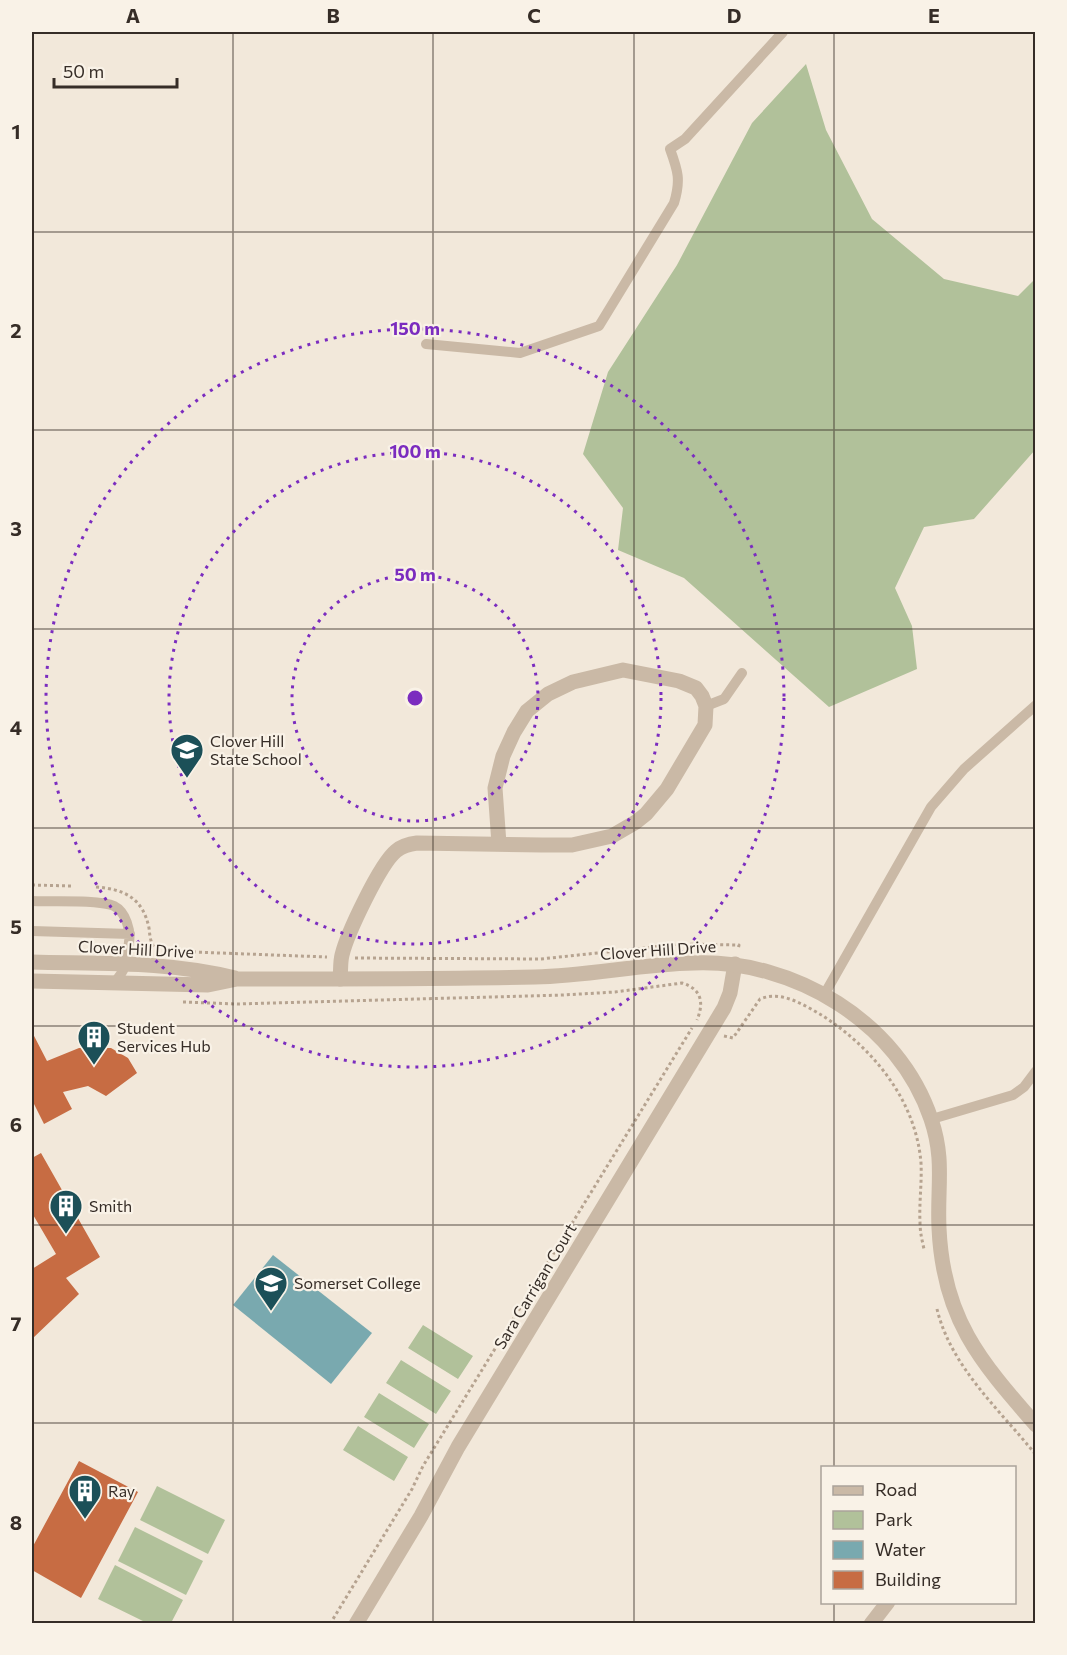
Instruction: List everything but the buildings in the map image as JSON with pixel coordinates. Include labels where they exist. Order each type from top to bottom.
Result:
[{"type":"street","points":[[340,979],[341,958],[348,934],[389,857],[400,847],[417,843],[572,845],[612,837],[636,822],[655,805],[705,725],[706,706],[696,688],[623,670],[573,682],[548,694],[527,711],[502,756],[495,788],[499,844]]},
{"type":"street","name":"Clover Hill Drive","points":[[32,962],[126,964],[210,971],[237,978],[340,979],[540,977],[695,962],[735,964],[773,972],[824,995],[849,1010],[886,1043],[915,1083],[932,1119],[940,1153],[939,1224],[946,1284],[968,1339],[984,1365],[1035,1425]]},
{"type":"street","name":"Sara Carrigan Court","points":[[356,1623],[421,1516],[458,1447],[724,1008],[730,993],[735,964]]},
{"type":"street","name":"Clover Hill Drive","points":[[32,981],[208,985],[237,978]]},
{"type":"street","points":[[871,1623],[886,1604]]},
{"type":"lane","points":[[426,344],[520,353],[599,326],[674,203],[679,187],[679,172],[670,149],[685,139],[783,32]]},
{"type":"lane","points":[[706,706],[724,699],[742,673]]},
{"type":"lane","points":[[824,995],[932,807],[964,769],[1035,705]]},
{"type":"lane","points":[[32,901],[100,903],[113,905],[122,911],[130,934],[123,974],[113,984]]},
{"type":"lane","points":[[32,931],[130,934]]},
{"type":"lane","points":[[932,1119],[1013,1095],[1024,1087],[1035,1071]]},
{"type":"path","points":[[32,885],[78,886]]},
{"type":"path","points":[[90,887],[113,888],[132,897],[147,919],[152,945],[156,950],[162,951]]},
{"type":"path","points":[[186,952],[341,958],[541,959],[705,943],[739,945],[735,964]]},
{"type":"path","points":[[182,1002],[237,1004],[551,995],[615,992],[682,983],[696,990],[702,1000],[698,1019],[423,1466],[412,1489],[330,1623]]},
{"type":"path","points":[[721,1034],[733,1038],[760,999],[783,997],[812,1009],[832,1022],[878,1063],[906,1106],[919,1143],[920,1223],[924,1252]]},
{"type":"path","points":[[937,1306],[940,1322],[961,1364],[1035,1455]]},
{"type":"green space","points":[[806,64],[826,130],[872,219],[944,279],[1018,296],[1036,278],[1035,450],[974,519],[924,527],[895,588],[912,626],[917,669],[829,707],[684,578],[618,550],[623,508],[583,454],[608,372],[677,265],[752,123]]},
{"type":"green space","points":[[423,1325],[473,1356],[458,1379],[408,1348]]},
{"type":"green space","points":[[401,1360],[451,1391],[436,1414],[386,1383]]},
{"type":"green space","points":[[379,1393],[429,1424],[414,1448],[364,1417]]},
{"type":"green space","points":[[358,1426],[408,1457],[394,1481],[343,1450]]},
{"type":"green space","points":[[157,1486],[225,1520],[208,1554],[140,1520]]},
{"type":"green space","points":[[135,1527],[203,1561],[186,1595],[118,1561]]},
{"type":"green space","points":[[115,1565],[183,1600],[171,1623],[147,1623],[98,1599]]},
{"type":"water","points":[[273,1255],[372,1333],[331,1384],[233,1305]]},
{"type":"place","name":"Clover Hill State School","points":[[187,779]]},
{"type":"place","name":"Student Services Hub","points":[[94,1066]]},
{"type":"place","name":"Smith","points":[[66,1235]]},
{"type":"place","name":"Somerset College","points":[[271,1312]]},
{"type":"place","name":"Ray","points":[[85,1520]]}]
